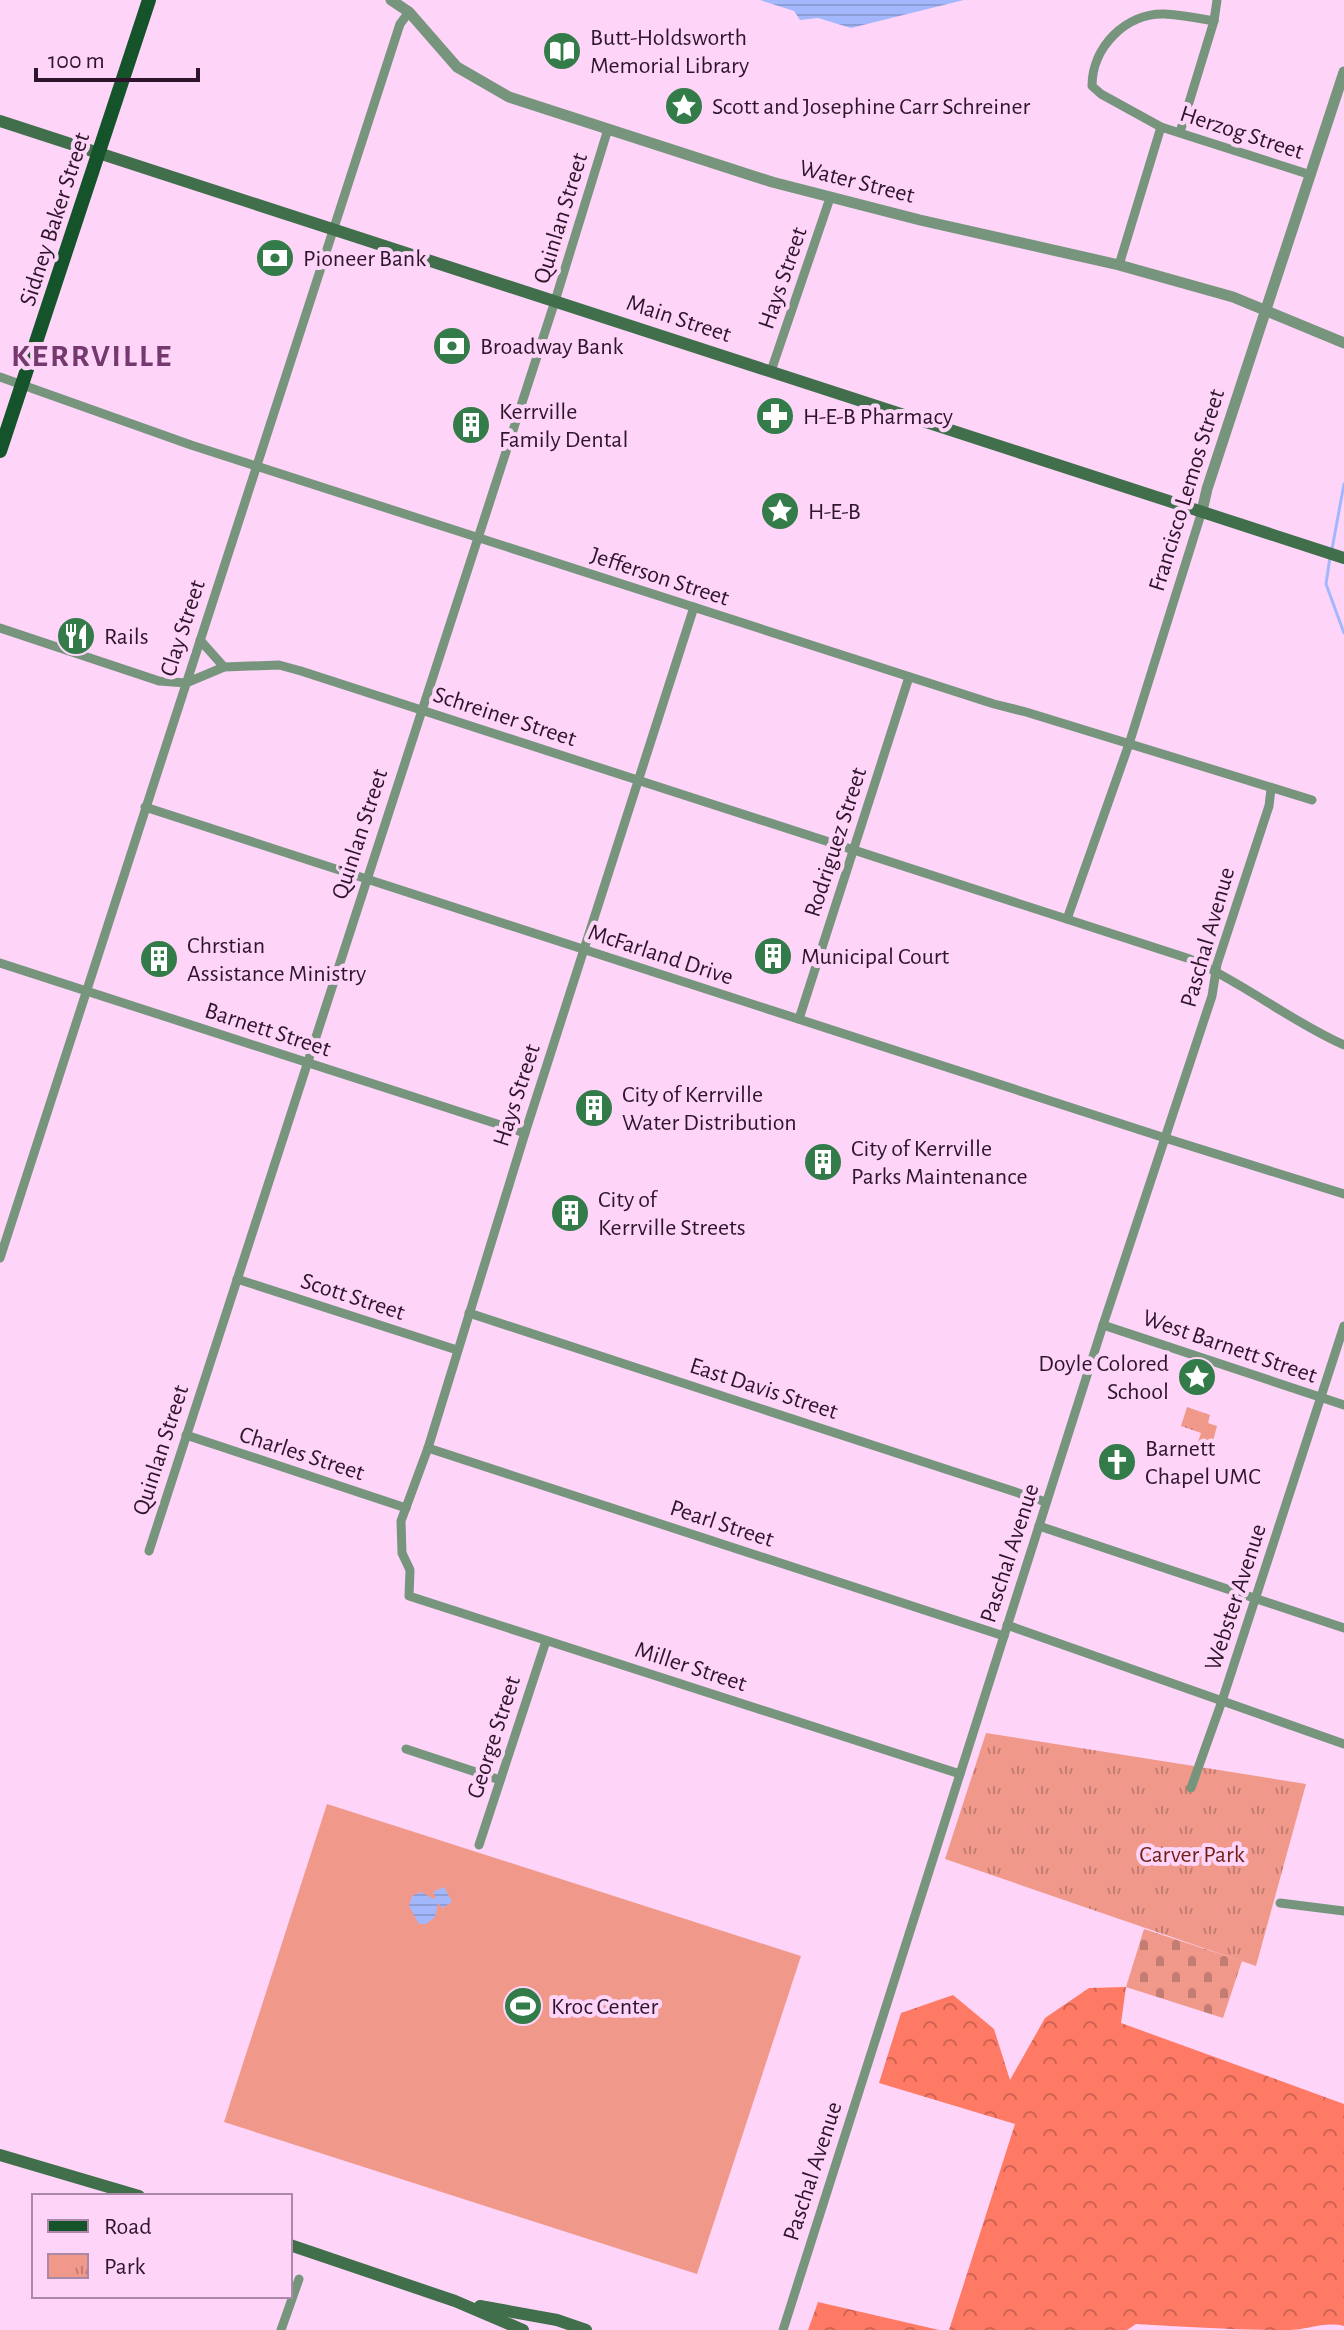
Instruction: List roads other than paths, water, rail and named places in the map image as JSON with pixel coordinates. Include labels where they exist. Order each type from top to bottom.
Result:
[{"type":"main road","name":"Sidney Baker Street","points":[[0,451],[149,0]]},
{"type":"main road","name":"Main Street","points":[[0,121],[1344,558]]},
{"type":"main road","points":[[0,2155],[132,2194]]},
{"type":"main road","points":[[292,2246],[455,2301],[523,2330]]},
{"type":"main road","points":[[455,2301],[557,2320],[586,2330]]},
{"type":"street","name":"Water Street","points":[[391,0],[409,12],[457,67],[509,97],[772,182],[1119,265],[1233,297],[1344,343]]},
{"type":"street","points":[[1180,132],[1214,21],[1217,0]]},
{"type":"street","name":"Clay Street","points":[[0,1258],[332,229],[400,24],[409,12]]},
{"type":"street","points":[[1161,127],[1092,86],[1101,49],[1114,33],[1143,17],[1164,14],[1214,21]]},
{"type":"street","name":"Francisco Lemos Street","points":[[1067,919],[1129,744],[1207,489],[1344,72]]},
{"type":"street","name":"Herzog Street","points":[[1119,265],[1161,127],[1311,175]]},
{"type":"street","name":"Quinlan Street","points":[[149,1551],[608,129]]},
{"type":"street","name":"Hays Street","points":[[771,371],[830,198]]},
{"type":"street","name":"Jefferson Street","points":[[0,377],[256,466],[909,677],[1312,800]]},
{"type":"street","name":"Hays Street","points":[[409,1596],[410,1570],[402,1553],[401,1521],[428,1448],[525,1133],[694,607]]},
{"type":"street","points":[[0,628],[159,681],[186,683]]},
{"type":"street","points":[[200,640],[224,667]]},
{"type":"street","name":"Schreiner Street","points":[[186,683],[224,667],[279,665],[421,709],[1190,959],[1216,971],[1295,1021],[1344,1045]]},
{"type":"street","name":"Rodriguez Street","points":[[799,1019],[909,677]]},
{"type":"street","name":"Paschal Avenue","points":[[783,2330],[1046,1502],[1212,996],[1216,971],[1269,806],[1271,789]]},
{"type":"street","name":"McFarland Drive","points":[[145,807],[1344,1194]]},
{"type":"street","name":"Barnett Street","points":[[0,963],[525,1133]]},
{"type":"street","name":"Scott Street","points":[[237,1279],[457,1350]]},
{"type":"street","name":"East Davis Street","points":[[469,1313],[1046,1502]]},
{"type":"street","name":"West Barnett Street","points":[[1103,1325],[1344,1405]]},
{"type":"street","name":"Webster Avenue","points":[[1191,1788],[1344,1326]]},
{"type":"street","name":"Charles Street","points":[[186,1435],[406,1508]]},
{"type":"street","name":"Pearl Street","points":[[428,1448],[1004,1636]]},
{"type":"street","points":[[1039,1526],[1344,1628]]},
{"type":"street","name":"Miller Street","points":[[409,1596],[960,1774]]},
{"type":"street","points":[[1007,1625],[1344,1744]]},
{"type":"street","name":"George Street","points":[[479,1845],[546,1641]]},
{"type":"street","points":[[406,1749],[500,1780]]},
{"type":"street","points":[[1280,1903],[1344,1911]]},
{"type":"street","points":[[281,2330],[299,2279]]},
{"type":"water","points":[[760,0],[964,0],[851,28],[818,18],[800,20],[794,11]]},
{"type":"water","points":[[444,1887],[452,1902],[442,1908],[438,1903],[435,1917],[426,1924],[419,1924],[409,1906],[412,1896],[421,1892],[434,1899],[433,1892]]},
{"type":"waterway","points":[[1332,549],[1344,484]]},
{"type":"waterway","points":[[1330,557],[1326,584],[1344,633]]},
{"type":"place","name":"Butt-Holdsworth Memorial Library","points":[[562,51]]},
{"type":"place","name":"Scott and Josephine Carr Schreiner","points":[[684,106]]},
{"type":"place","name":"Pioneer Bank","points":[[275,258]]},
{"type":"place","name":"Broadway Bank","points":[[452,346]]},
{"type":"place","name":"H-E-B Pharmacy","points":[[775,416]]},
{"type":"place","name":"Kerrville Family Dental","points":[[471,425]]},
{"type":"place","name":"H-E-B","points":[[780,511]]},
{"type":"place","name":"Rails","points":[[76,636]]},
{"type":"place","name":"Municipal Court","points":[[773,956]]},
{"type":"place","name":"Chrstian Assistance Ministry","points":[[159,959]]},
{"type":"place","name":"City of Kerrville Water Distribution","points":[[594,1108]]},
{"type":"place","name":"City of Kerrville Parks Maintenance","points":[[823,1162]]},
{"type":"place","name":"City of Kerrville Streets","points":[[570,1213]]},
{"type":"place","name":"Doyle Colored School","points":[[1197,1377]]},
{"type":"place","name":"Barnett Chapel UMC","points":[[1117,1462]]},
{"type":"place","name":"Kroc Center","points":[[523,2006]]},
{"type":"district","name":"KERRVILLE","points":[[92,355]]},
{"type":"park label","name":"Carver Park","points":[[1192,1854]]}]
